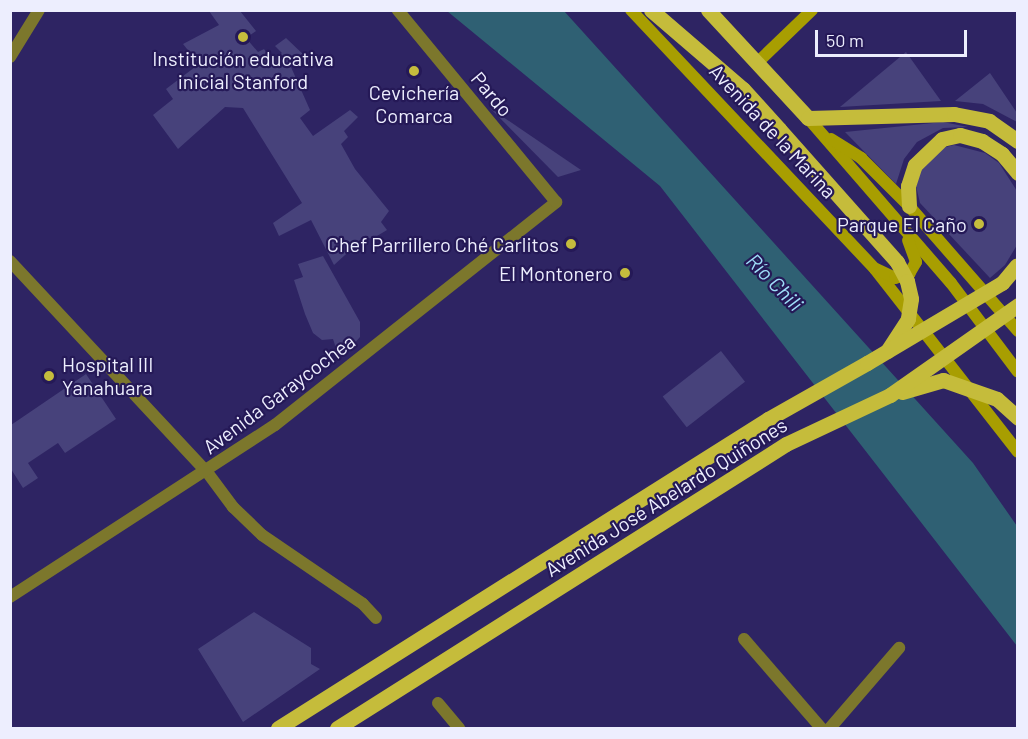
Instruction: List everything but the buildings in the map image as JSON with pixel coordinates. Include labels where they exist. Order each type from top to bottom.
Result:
[{"type":"main road","name":"Avenida de la Marina","points":[[631,10],[875,269],[1017,452]]},
{"type":"main road","points":[[651,10],[743,90],[897,262],[907,281],[911,299],[908,319],[887,351]]},
{"type":"main road","name":"Avenida de la Marina","points":[[708,10],[820,131],[904,232],[951,283],[1017,372]]},
{"type":"main road","points":[[757,63],[812,10]]},
{"type":"main road","points":[[808,118],[975,117],[1017,141]]},
{"type":"main road","points":[[820,131],[861,158],[909,206],[1017,331]]},
{"type":"main road","points":[[909,206],[908,186],[915,165],[942,139],[960,135],[982,141],[1002,154],[1017,173]]},
{"type":"main road","points":[[875,269],[895,278],[909,274],[916,262],[904,232]]},
{"type":"main road","name":"Avenida José Abelardo Quiñones","points":[[278,729],[768,419],[1002,283],[1017,263]]},
{"type":"main road","name":"Avenida José Abelardo Quiñones","points":[[337,729],[786,444],[890,395],[1017,305]]},
{"type":"main road","points":[[890,395],[943,380],[997,399],[1017,418]]},
{"type":"street","points":[[10,57],[39,10]]},
{"type":"street","name":"Pardo","points":[[398,10],[556,202]]},
{"type":"street","name":"Avenida Garaycochea","points":[[10,597],[207,472],[275,425],[556,202]]},
{"type":"street","points":[[10,261],[207,472],[233,507],[262,535],[363,604],[376,618]]},
{"type":"street","points":[[744,639],[821,729]]},
{"type":"street","points":[[830,729],[899,648]]},
{"type":"street","points":[[438,704],[459,729]]},
{"type":"shaded area","points":[[209,11],[240,11],[256,31],[246,38],[258,52],[264,49],[272,61],[282,53],[275,46],[286,38],[306,57],[291,67],[310,110],[300,118],[313,136],[350,110],[358,117],[344,131],[348,137],[341,144],[355,169],[389,211],[381,222],[387,230],[372,239],[365,237],[334,265],[311,220],[279,236],[273,223],[302,203],[243,108],[225,107],[178,149],[153,115],[173,99],[166,89],[199,64],[183,44],[219,25]]},
{"type":"shaded area","points":[[906,52],[941,101],[840,107]]},
{"type":"shaded area","points":[[990,73],[1017,113],[1017,122],[983,104],[955,101]]},
{"type":"shaded area","points":[[490,108],[581,170],[558,177]]},
{"type":"shaded area","points":[[943,122],[968,127],[943,128],[917,142],[904,159],[896,184],[845,132]]},
{"type":"shaded area","name":"Parque El Caño","points":[[954,145],[985,153],[999,163],[1017,191],[1017,245],[1005,265],[990,278],[920,203],[916,186],[919,171],[942,148]]},
{"type":"shaded area","points":[[323,256],[360,322],[360,337],[352,346],[336,348],[333,339],[322,340],[313,333],[294,280],[303,277],[298,264]]},
{"type":"shaded area","points":[[721,351],[745,382],[687,427],[663,397]]},
{"type":"shaded area","points":[[86,374],[116,419],[65,453],[58,443],[28,463],[38,478],[23,488],[11,469],[11,425]]},
{"type":"shaded area","points":[[254,612],[311,648],[311,664],[320,669],[243,722],[198,649]]},
{"type":"water","name":"Río Chili","points":[[447,11],[564,11],[973,463],[1017,526],[1017,646],[660,186]]},
{"type":"place","name":"Institución educativa inicial Stanford","points":[[243,37]]},
{"type":"place","name":"Cevichería Comarca","points":[[414,71]]},
{"type":"place","name":"Parque El Caño","points":[[979,224]]},
{"type":"place","name":"Chef Parrillero Ché Carlitos","points":[[571,244]]},
{"type":"place","name":"El Montonero","points":[[625,273]]},
{"type":"place","name":"Hospital III Yanahuara","points":[[49,376]]}]
